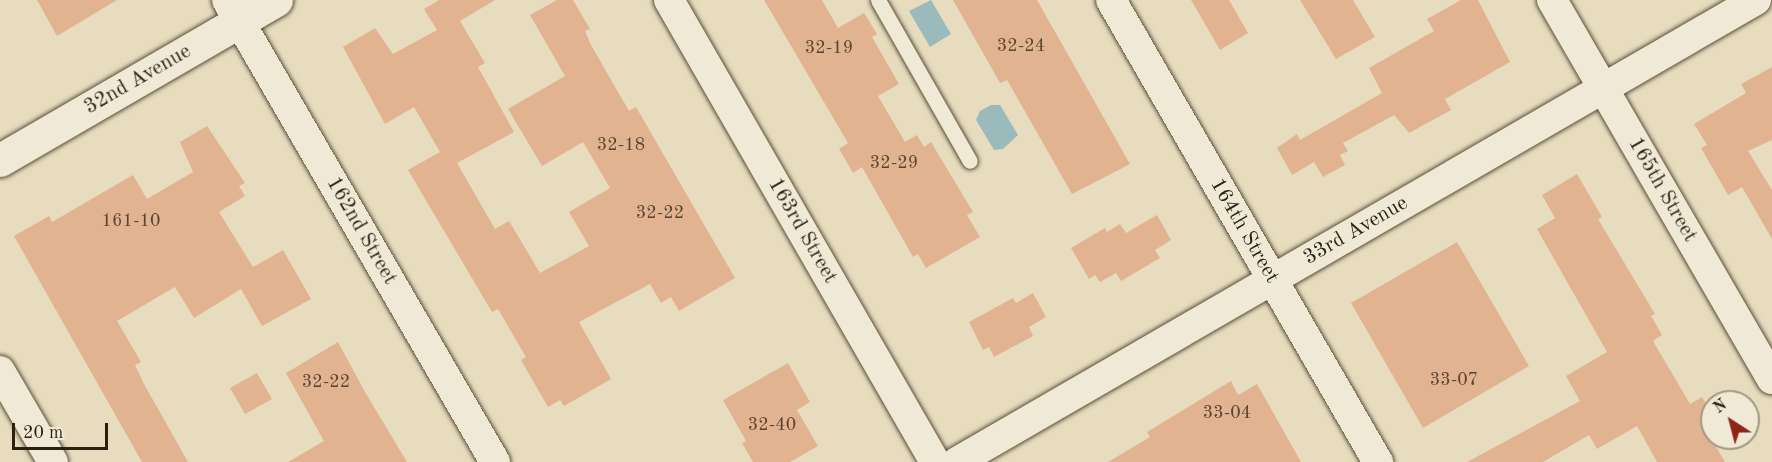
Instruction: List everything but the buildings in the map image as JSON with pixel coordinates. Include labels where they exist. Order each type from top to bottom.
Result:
[{"type":"street","name":"32nd Avenue","points":[[0,160],[233,10],[276,0]]},
{"type":"street","name":"163rd Street","points":[[669,0],[935,462]]},
{"type":"street","name":"164th Street","points":[[1111,0],[1378,462]]},
{"type":"street","name":"165th Street","points":[[1552,0],[1772,379]]},
{"type":"street","name":"33rd Avenue","points":[[957,462],[1756,0]]},
{"type":"street","name":"162nd Street","points":[[233,10],[495,462]]},
{"type":"street","points":[[0,371],[53,462]]},
{"type":"lane","points":[[878,0],[970,161]]},
{"type":"water","points":[[931,0],[951,34],[930,47],[909,11]]},
{"type":"water","points":[[991,105],[1000,105],[1018,135],[1003,149],[994,150],[976,120],[980,111]]}]
